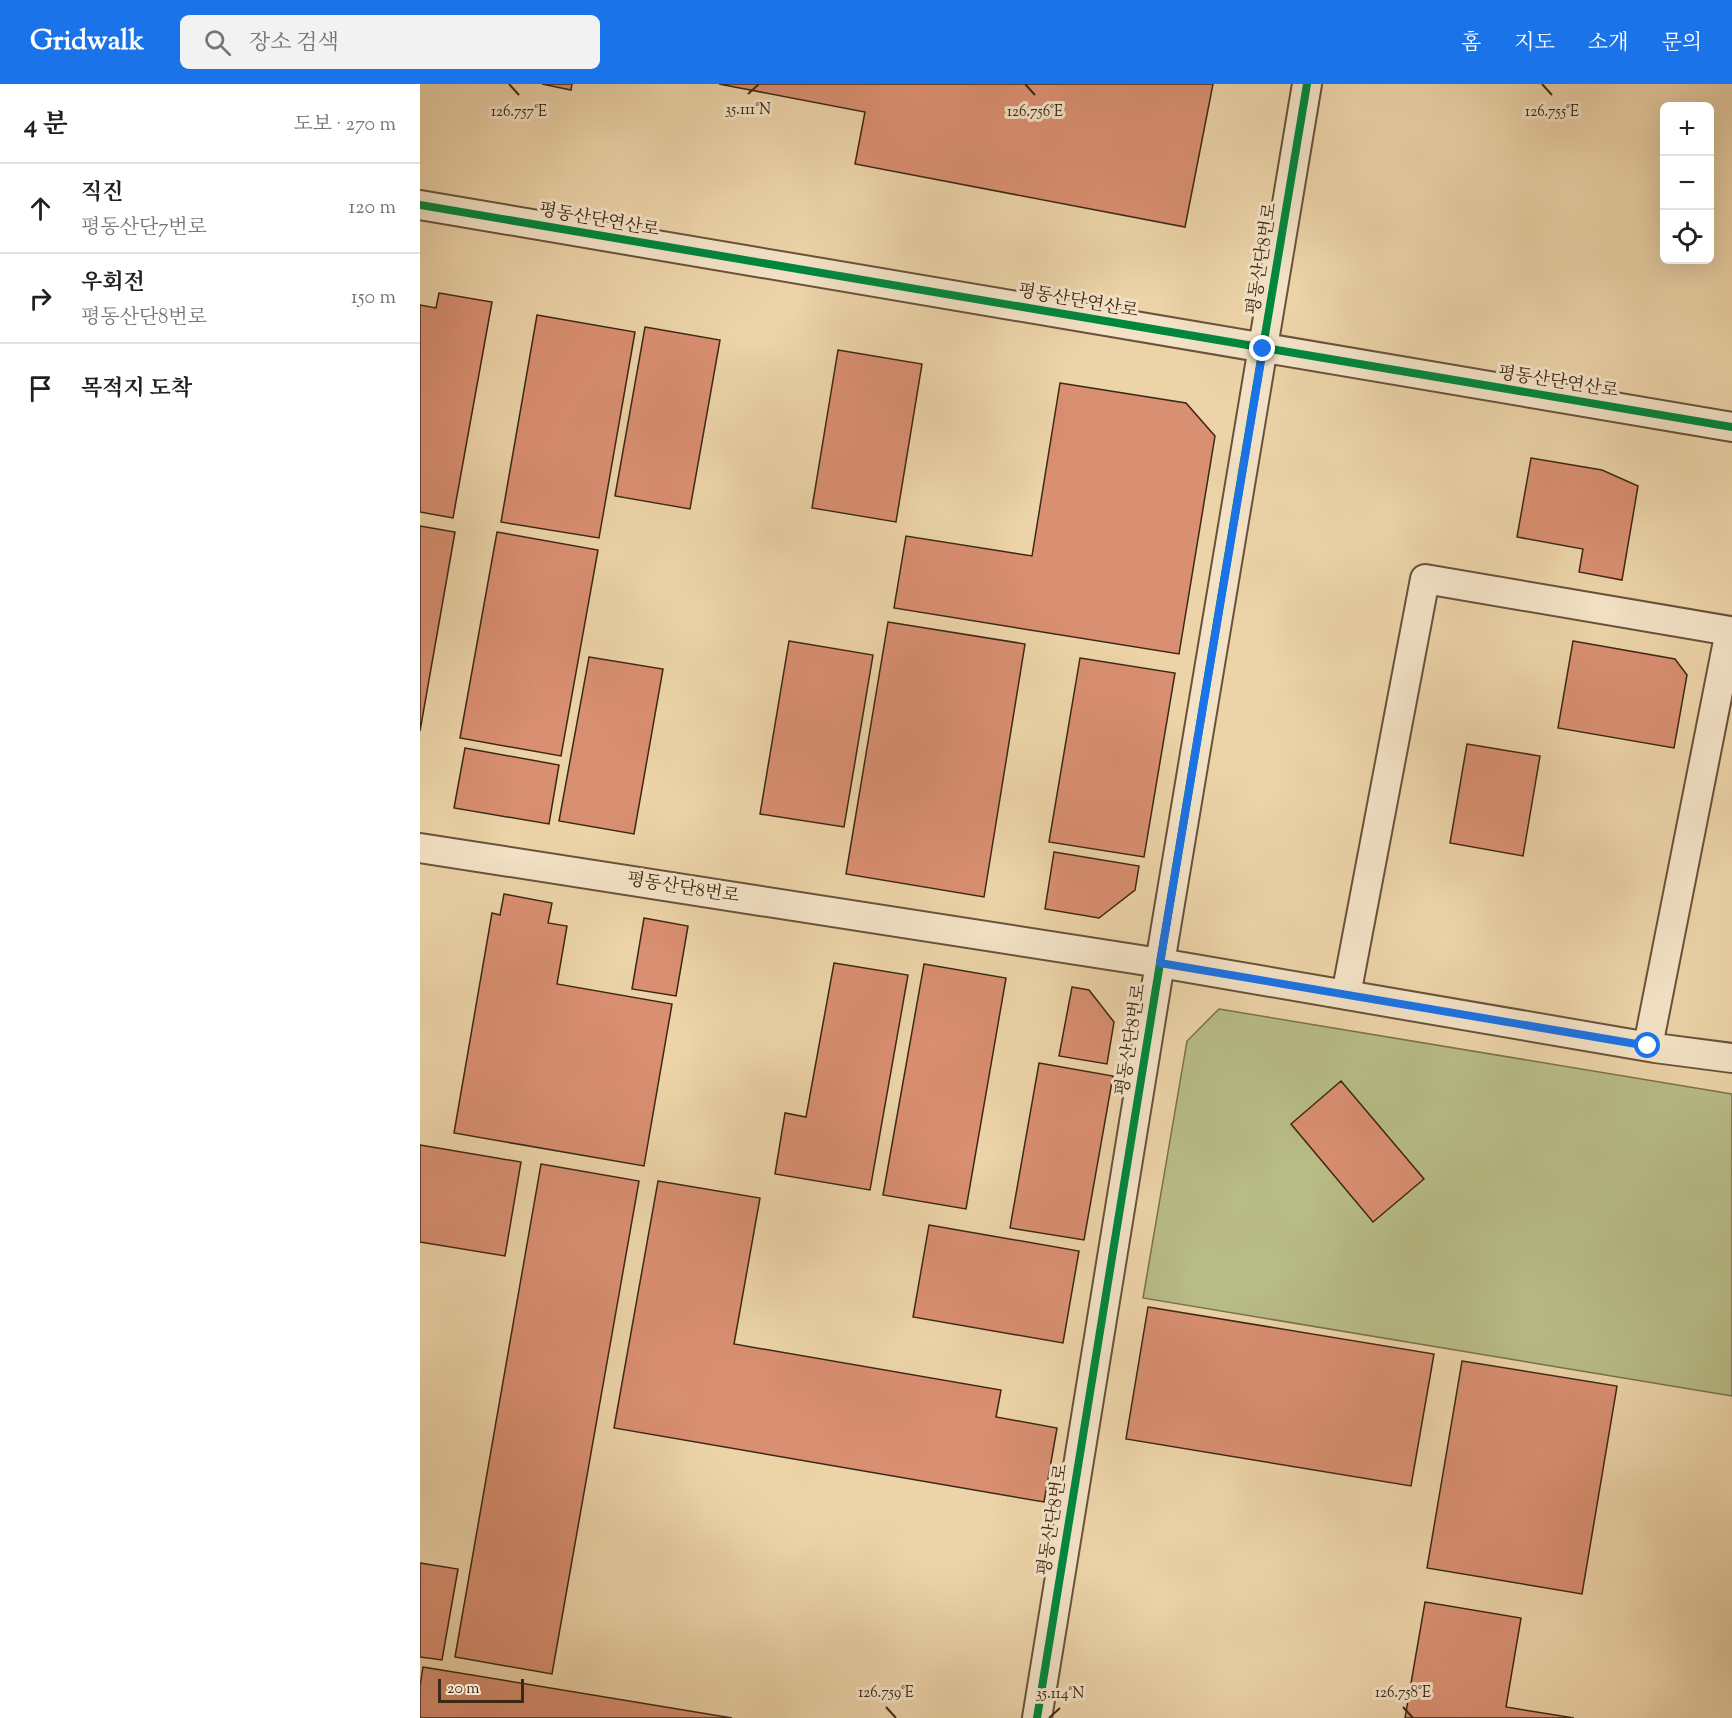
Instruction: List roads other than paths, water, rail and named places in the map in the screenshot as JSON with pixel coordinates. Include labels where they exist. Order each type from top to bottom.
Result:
[{"type":"street","name":"평동산단8번로","points":[[1037,1718],[1307,84]]},
{"type":"street","name":"평동산단연산로","points":[[420,205],[1732,427]]},
{"type":"street","points":[[1346,995],[1425,579],[1730,630],[1648,1046]]},
{"type":"street","name":"평동산단8번로","points":[[420,848],[1160,963]]},
{"type":"street","points":[[1160,963],[1648,1046],[1732,1058]]}]
